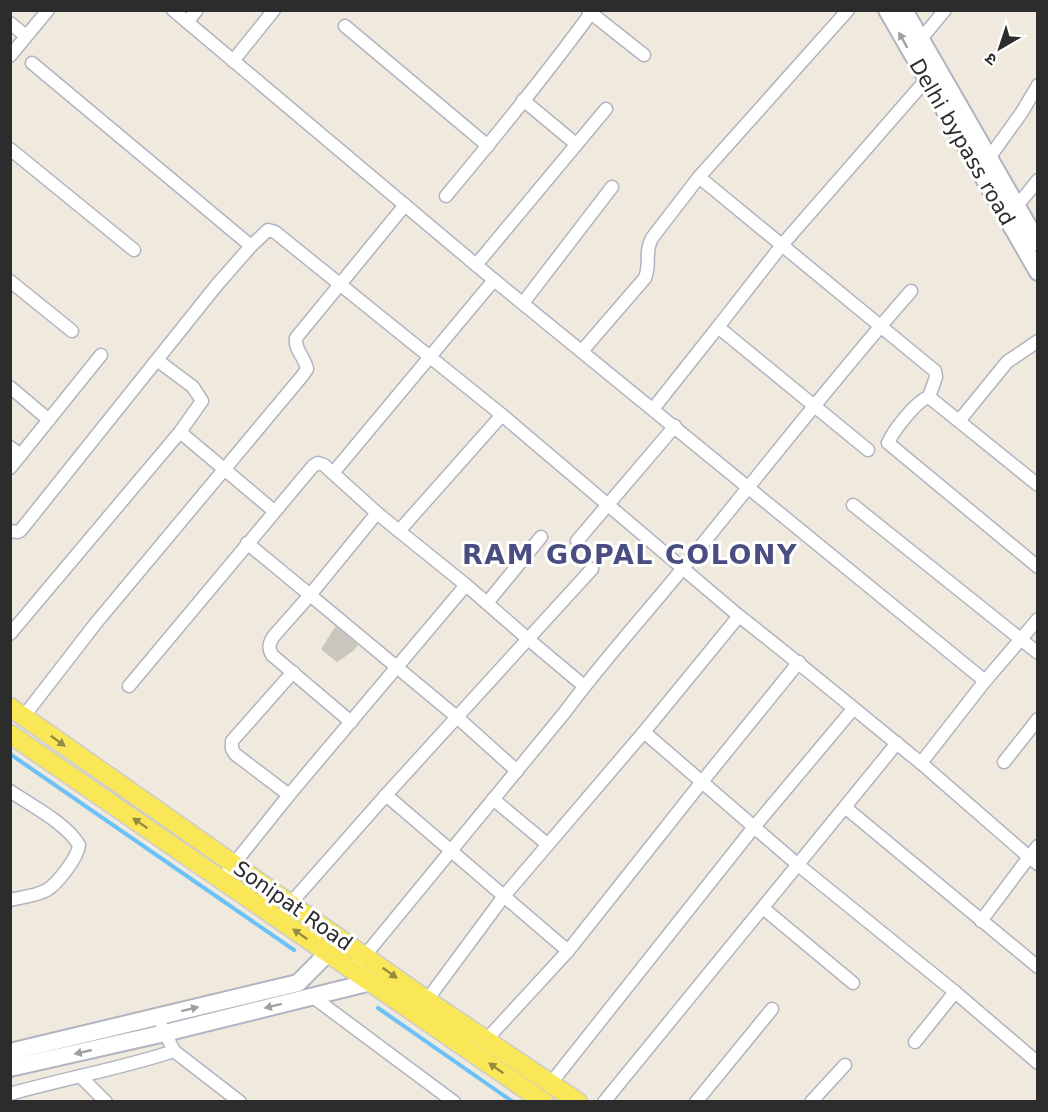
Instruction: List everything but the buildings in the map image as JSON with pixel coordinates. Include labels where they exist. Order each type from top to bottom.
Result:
[{"type":"main road","name":"Sonipat Road","points":[[17,712],[290,904],[332,945],[353,970],[544,1101]]},
{"type":"main road","name":"Sonipat Road","points":[[10,734],[222,880],[332,945],[365,955],[427,1000],[578,1101]]},
{"type":"street","points":[[10,56],[48,10]]},
{"type":"street","points":[[173,10],[494,280],[985,681]]},
{"type":"street","points":[[187,22],[197,10]]},
{"type":"street","points":[[233,61],[274,10]]},
{"type":"street","points":[[582,351],[645,278],[648,264],[646,249],[652,237],[699,177],[848,10]]},
{"type":"street","name":"Delhi bypass road","points":[[887,10],[1038,272]]},
{"type":"street","name":"Delhi bypass road","points":[[904,10],[1038,243]]},
{"type":"street","points":[[921,39],[945,10]]},
{"type":"street","points":[[446,196],[488,146],[590,11],[644,55]]},
{"type":"street","points":[[10,23],[27,36]]},
{"type":"street","points":[[345,26],[488,146]]},
{"type":"street","points":[[32,63],[251,246]]},
{"type":"street","points":[[653,409],[782,245],[926,80]]},
{"type":"street","points":[[989,158],[1038,85]]},
{"type":"street","points":[[523,100],[576,144]]},
{"type":"street","points":[[476,265],[606,109]]},
{"type":"street","points":[[10,149],[134,250]]},
{"type":"street","points":[[699,177],[935,371],[936,377],[930,397]]},
{"type":"street","points":[[1017,206],[1038,180]]},
{"type":"street","points":[[523,303],[612,187]]},
{"type":"street","points":[[17,712],[96,623],[307,369],[297,349],[296,338],[405,206]]},
{"type":"street","points":[[10,531],[21,530],[251,246],[268,230],[275,232],[502,416],[740,616],[897,743],[1033,861]]},
{"type":"street","points":[[333,473],[494,280]]},
{"type":"street","points":[[10,281],[72,331]]},
{"type":"street","points":[[353,970],[748,486],[911,291]]},
{"type":"street","points":[[718,327],[868,450]]},
{"type":"street","points":[[959,421],[1007,362],[1038,341]]},
{"type":"street","points":[[10,468],[101,355]]},
{"type":"street","points":[[10,634],[180,432],[202,401],[193,387],[157,360]]},
{"type":"street","points":[[10,387],[49,420]]},
{"type":"street","points":[[1038,485],[930,397],[923,398],[891,436],[888,443],[1038,567]]},
{"type":"street","points":[[399,531],[502,416]]},
{"type":"street","points":[[577,541],[675,426]]},
{"type":"street","points":[[180,432],[274,511]]},
{"type":"street","points":[[10,447],[21,455]]},
{"type":"street","points":[[129,686],[274,511],[318,463],[324,465],[377,513],[466,585],[584,686]]},
{"type":"street","points":[[853,505],[1038,653]]},
{"type":"street","points":[[351,722],[272,655],[269,649],[270,643],[377,513]]},
{"type":"street","points":[[487,603],[541,537]]},
{"type":"street","points":[[247,543],[458,718],[517,771]]},
{"type":"street","points":[[290,904],[592,569]]},
{"type":"street","points":[[222,880],[289,795],[466,585]]},
{"type":"street","points":[[427,1000],[504,896],[740,616]]},
{"type":"street","points":[[921,763],[985,681],[1038,619]]},
{"type":"street","points":[[487,1039],[568,951],[799,662]]},
{"type":"street","points":[[289,795],[235,754],[232,741],[293,672]]},
{"type":"street","points":[[551,1083],[754,827],[853,709]]},
{"type":"street","points":[[1004,762],[1038,719]]},
{"type":"street","points":[[644,732],[701,783],[1038,1063]]},
{"type":"street","points":[[604,1101],[897,743]]},
{"type":"street","points":[[10,791],[52,819],[70,833],[80,845],[78,853],[49,889],[38,894],[10,900]]},
{"type":"street","points":[[386,795],[568,951]]},
{"type":"street","points":[[493,799],[548,844]]},
{"type":"street","points":[[846,807],[1038,967]]},
{"type":"street","points":[[981,921],[1033,861],[1038,846]]},
{"type":"street","points":[[763,908],[853,983]]},
{"type":"street","points":[[10,1052],[298,983],[312,971],[332,945]]},
{"type":"street","points":[[10,1068],[165,1033],[371,982]]},
{"type":"street","points":[[915,1042],[955,992]]},
{"type":"street","points":[[313,997],[454,1101]]},
{"type":"street","points":[[696,1101],[772,1009]]},
{"type":"street","points":[[158,1017],[174,1051],[240,1101]]},
{"type":"street","points":[[10,1094],[131,1065],[174,1051]]},
{"type":"street","points":[[811,1101],[845,1065]]},
{"type":"street","points":[[80,1076],[107,1101]]},
{"type":"waterway","points":[[10,754],[294,950]]},
{"type":"waterway","points":[[378,1008],[513,1102]]},
{"type":"district","name":"RAM GOPAL COLONY","points":[[630,554]]}]
